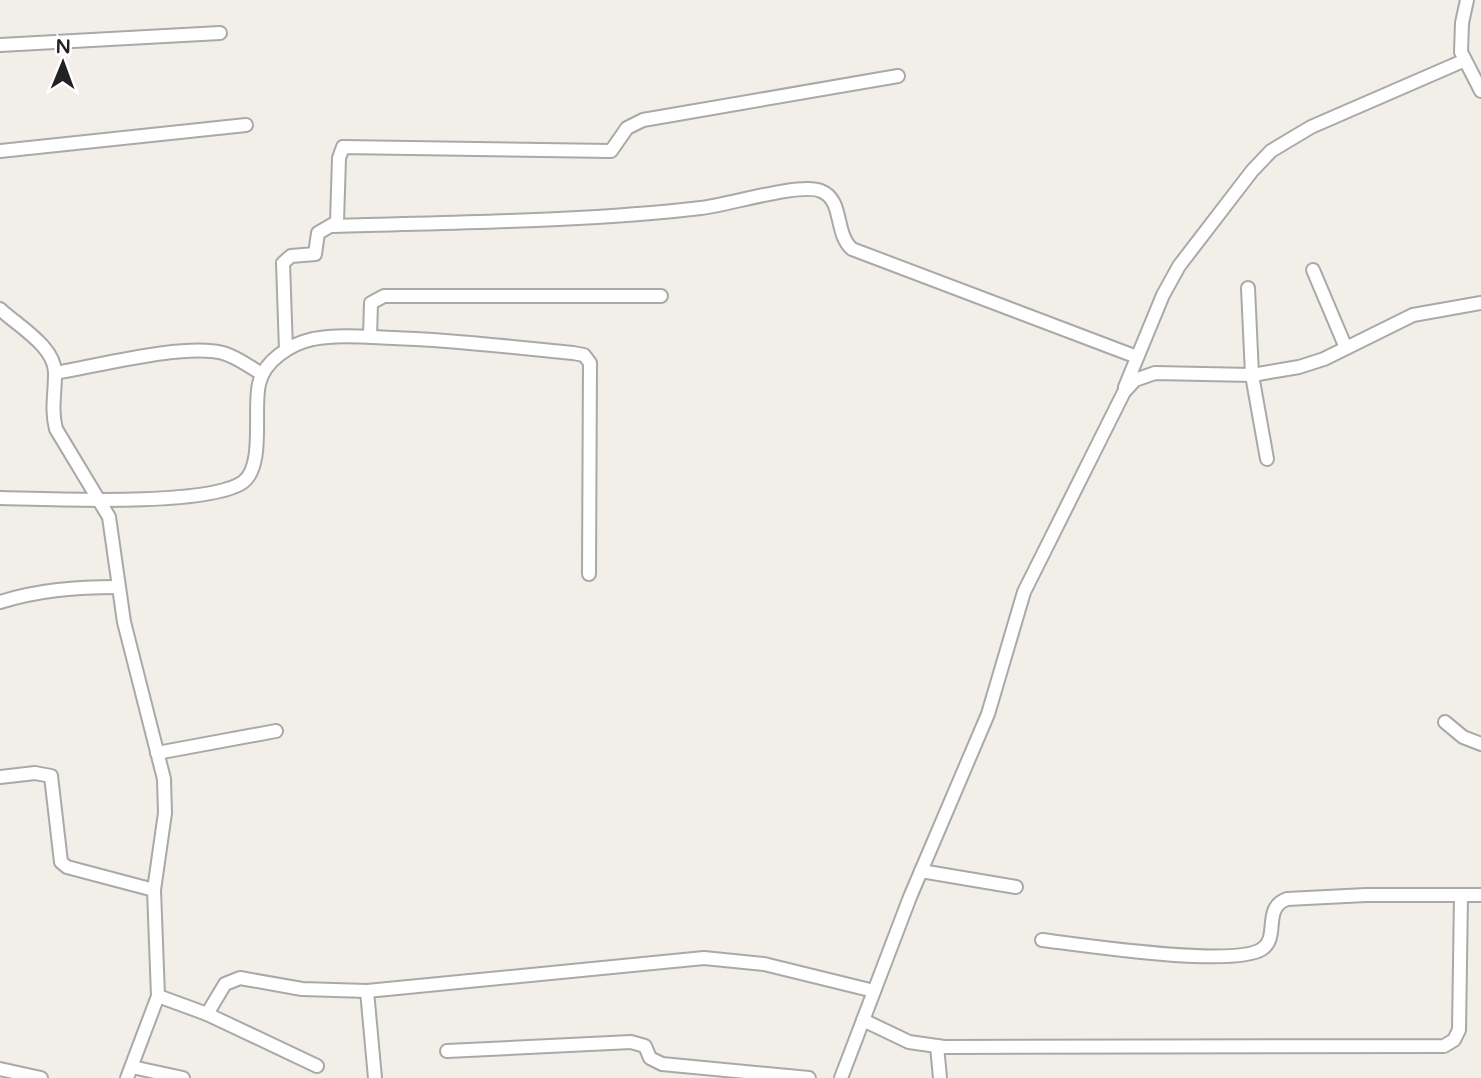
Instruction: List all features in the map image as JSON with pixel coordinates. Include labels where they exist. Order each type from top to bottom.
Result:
[{"type":"street","points":[[1467,0],[1461,37],[1463,61],[1481,91]]},
{"type":"street","points":[[0,46],[220,33]]},
{"type":"street","points":[[841,1078],[921,872],[988,714],[1010,632],[1024,592],[1124,392],[1163,295],[1179,266],[1252,171],[1271,151],[1311,127],[1463,61]]},
{"type":"street","points":[[334,226],[337,222],[339,151],[344,147],[611,151],[627,128],[643,120],[898,76]]},
{"type":"street","points":[[0,151],[246,125]]},
{"type":"street","points":[[286,351],[283,263],[291,256],[315,254],[318,233],[334,226],[632,216],[716,206],[796,188],[820,190],[830,196],[841,234],[852,248],[1137,357]]},
{"type":"street","points":[[1313,270],[1346,348]]},
{"type":"street","points":[[1248,289],[1252,375],[1267,459]]},
{"type":"street","points":[[370,337],[371,303],[384,296],[661,296]]},
{"type":"street","points":[[1124,392],[1135,380],[1155,373],[1252,375],[1299,367],[1346,348],[1413,314],[1481,303]]},
{"type":"street","points":[[0,309],[48,352],[54,362],[52,415],[56,429],[109,517],[117,587],[164,779],[165,813],[154,890],[158,996],[129,1073],[183,1078]]},
{"type":"street","points":[[0,498],[101,500],[205,495],[244,481],[252,469],[255,454],[258,387],[262,374],[272,360],[310,340],[370,337],[432,339],[584,355],[590,363],[589,574]]},
{"type":"street","points":[[55,373],[155,356],[209,351],[229,355],[262,374]]},
{"type":"street","points":[[0,603],[38,591],[117,587]]},
{"type":"street","points":[[1445,722],[1470,741],[1481,744]]},
{"type":"street","points":[[157,753],[276,731]]},
{"type":"street","points":[[0,777],[35,773],[51,776],[61,862],[67,867],[154,890]]},
{"type":"street","points":[[921,872],[1016,887]]},
{"type":"street","points":[[1042,940],[1179,954],[1238,954],[1261,950],[1267,944],[1272,912],[1286,899],[1366,895],[1481,895]]},
{"type":"street","points":[[863,1020],[909,1042],[937,1046],[1444,1046],[1454,1040],[1459,1030],[1461,897]]},
{"type":"street","points":[[207,1014],[225,984],[232,979],[322,991],[368,991],[704,958],[764,964],[874,991]]},
{"type":"street","points":[[368,991],[375,1078]]},
{"type":"street","points":[[158,996],[207,1014],[317,1066]]},
{"type":"street","points":[[447,1051],[631,1042],[645,1046],[650,1058],[662,1064],[809,1078]]},
{"type":"street","points":[[937,1046],[940,1078]]},
{"type":"street","points":[[0,1069],[41,1078]]}]
